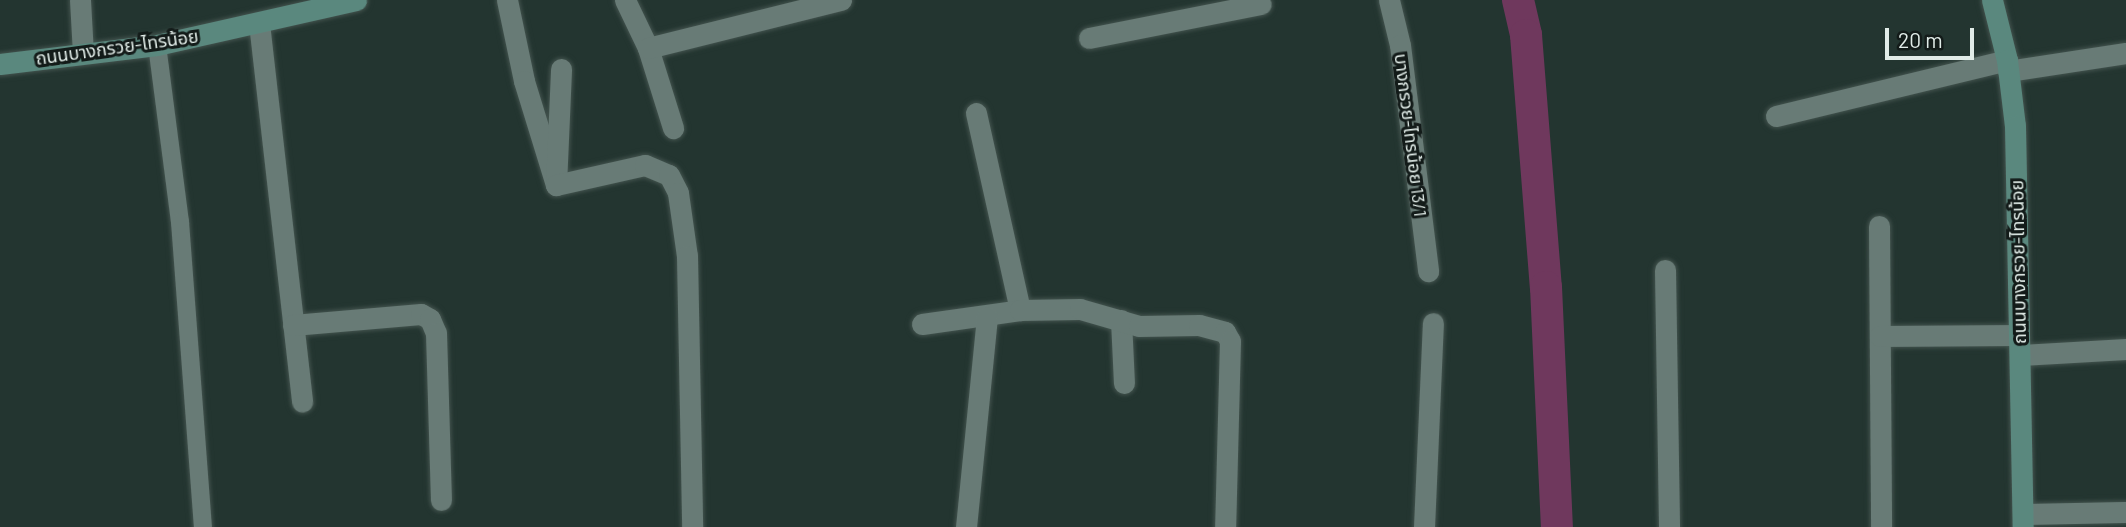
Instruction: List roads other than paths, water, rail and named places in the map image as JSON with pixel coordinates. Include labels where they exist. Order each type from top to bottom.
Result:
[{"type":"main road","name":"ถนนบางกรวย-ไทรน้อย","points":[[0,64],[157,45],[356,0]]},
{"type":"main road","name":"ถนนบางกรวย-ไทรน้อย","points":[[1992,0],[2007,65],[2015,126],[2023,520]]},
{"type":"street","points":[[80,0],[83,53]]},
{"type":"street","points":[[507,0],[524,82],[556,185]]},
{"type":"street","points":[[625,0],[648,48],[673,128]]},
{"type":"street","points":[[648,48],[841,0]]},
{"type":"street","points":[[1169,0],[1174,21]]},
{"type":"street","name":"บางกรวย-ไทรน้อย 13/1","points":[[1389,0],[1400,46],[1428,271]]},
{"type":"street","points":[[1089,38],[1261,4]]},
{"type":"street","points":[[259,23],[302,402]]},
{"type":"street","points":[[1776,116],[2007,65],[2126,53]]},
{"type":"street","points":[[556,185],[561,69]]},
{"type":"street","points":[[976,113],[1020,310]]},
{"type":"street","points":[[556,185],[645,164],[669,175],[678,193],[687,256],[692,527]]},
{"type":"street","points":[[1879,226],[1881,527]]},
{"type":"street","points":[[1665,270],[1669,527]]},
{"type":"street","points":[[922,324],[987,317],[1020,310],[1080,309],[1158,328],[1217,327],[1230,341],[1225,527]]},
{"type":"street","points":[[293,325],[421,314],[430,319],[436,333],[441,500]]},
{"type":"street","points":[[966,527],[987,317]]},
{"type":"street","points":[[1122,320],[1124,383]]},
{"type":"street","points":[[1424,527],[1433,323]]},
{"type":"street","points":[[1880,336],[2126,349]]},
{"type":"street","points":[[2023,520],[2126,512]]},
{"type":"lane","points":[[157,45],[180,222],[203,527]]},
{"type":"waterway","points":[[1518,0],[1526,35],[1546,287],[1557,527]]}]
